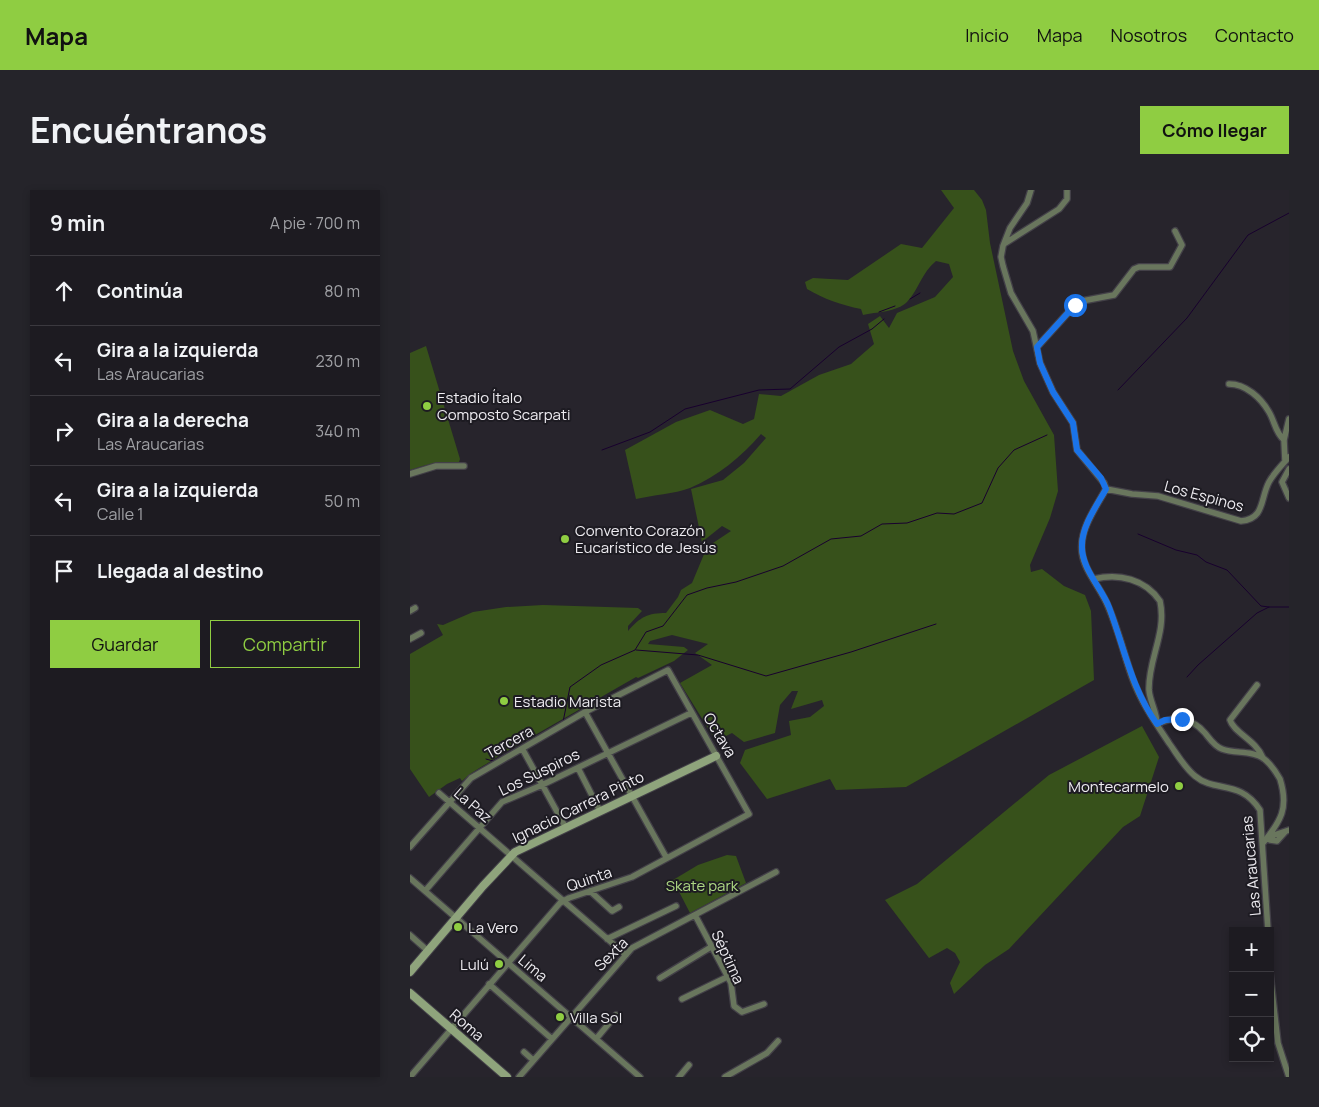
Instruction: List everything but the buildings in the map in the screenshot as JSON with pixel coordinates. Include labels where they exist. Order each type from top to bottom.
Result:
[{"type":"street","points":[[1031,190],[1027,203],[1010,228],[1001,257],[1008,282],[1033,331],[1040,363],[1053,392],[1073,423],[1077,450],[1101,478],[1106,489]]},
{"type":"street","points":[[1003,246],[1059,209],[1067,199],[1067,190]]},
{"type":"street","points":[[1037,347],[1075,305],[1114,295],[1134,269],[1139,267],[1170,267],[1182,245],[1175,231]]},
{"type":"street","points":[[1229,384],[1241,385],[1261,401],[1269,411],[1277,433],[1284,440]]},
{"type":"street","points":[[1287,459],[1284,440],[1289,419]]},
{"type":"street","name":"Los Espinos","points":[[1106,489],[1158,496],[1241,521],[1249,520],[1258,514],[1267,485],[1287,459]]},
{"type":"street","points":[[410,474],[436,466],[464,466]]},
{"type":"street","points":[[1289,469],[1282,482],[1289,498]]},
{"type":"street","name":"Las Araucarias","points":[[1106,489],[1084,532],[1082,543],[1085,562],[1109,606],[1133,679],[1145,705],[1182,762],[1196,777],[1213,784],[1230,787],[1248,797],[1256,805],[1261,816],[1268,927]]},
{"type":"street","points":[[1094,579],[1123,576],[1145,587],[1160,601],[1162,629],[1149,691],[1157,717],[1157,724],[1165,720],[1182,719],[1198,726],[1219,748],[1263,758]]},
{"type":"street","points":[[410,639],[420,633]]},
{"type":"street","name":"Tercera","points":[[410,847],[471,778],[523,750],[585,712],[668,670]]},
{"type":"street","name":"Octava","points":[[668,670],[749,814]]},
{"type":"street","points":[[1257,685],[1230,720],[1232,725],[1255,744],[1284,786],[1288,804],[1285,816],[1263,844]]},
{"type":"street","points":[[585,712],[609,752],[666,858]]},
{"type":"street","name":"Los Suspiros","points":[[425,891],[502,802],[578,768],[691,712]]},
{"type":"street","points":[[523,750],[566,828]]},
{"type":"street","name":"Ignacio Carrera Pinto","points":[[410,972],[511,855],[716,756]]},
{"type":"street","points":[[578,768],[600,811]]},
{"type":"street","name":"La Paz","points":[[440,793],[626,955]]},
{"type":"street","name":"Quinta","points":[[410,1077],[564,900],[632,877],[749,814]]},
{"type":"street","points":[[1263,844],[1274,835],[1287,831]]},
{"type":"street","name":"Sexta","points":[[518,1077],[632,948],[776,872]]},
{"type":"street","name":"Lima","points":[[410,878],[637,1076]]},
{"type":"street","points":[[590,891],[612,911],[619,907]]},
{"type":"street","points":[[607,939],[676,906]]},
{"type":"street","name":"Séptima","points":[[695,915],[727,977],[732,989],[733,1004],[739,1011],[747,1012],[764,1004]]},
{"type":"street","points":[[410,935],[428,951]]},
{"type":"street","points":[[660,978],[711,947]]},
{"type":"street","points":[[682,999],[727,977]]},
{"type":"street","points":[[489,984],[552,1039]]},
{"type":"street","name":"Roma","points":[[410,993],[507,1077]]},
{"type":"street","points":[[1274,1008],[1278,1043],[1289,1077]]},
{"type":"street","points":[[596,1039],[616,1016]]},
{"type":"street","points":[[725,1077],[768,1053],[778,1041]]},
{"type":"street","points":[[524,1052],[533,1060]]},
{"type":"street","points":[[1282,1058],[1289,1064]]},
{"type":"street","points":[[680,1077],[689,1065]]},
{"type":"green space","points":[[941,190],[974,190],[982,200],[986,210],[990,243],[1013,351],[1024,381],[1054,435],[1058,491],[1050,518],[1030,565],[1031,572],[1042,569],[1064,586],[1085,595],[1091,611],[1094,680],[906,787],[836,790],[830,779],[767,799],[740,763],[745,750],[791,735],[789,721],[810,717],[824,706],[822,700],[791,709],[798,691],[792,691],[780,705],[775,733],[744,742],[732,733],[716,741],[680,683],[712,665],[695,653],[708,644],[672,635],[650,641],[648,644],[684,647],[688,650],[674,661],[638,678],[636,677],[500,755],[462,781],[460,778],[447,784],[429,797],[410,769],[410,654],[443,635],[437,624],[443,625],[473,612],[506,607],[543,605],[638,608],[642,611],[628,626],[628,631],[636,622],[645,617],[666,613],[681,590],[692,583],[707,547],[731,531],[722,526],[702,542],[691,489],[723,480],[744,463],[766,438],[761,434],[728,465],[710,478],[690,488],[636,499],[625,450],[676,422],[710,410],[743,424],[754,419],[759,394],[781,396],[819,375],[851,364],[874,344],[868,324],[880,316],[889,328],[897,313],[935,297],[953,277],[949,264],[936,261],[927,270],[911,297],[903,305],[892,310],[863,315],[861,309],[833,301],[807,289],[805,282],[813,278],[848,280],[901,244],[922,248],[954,208]]},
{"type":"green space","name":"Estadio Ítalo Composto Scarpati","points":[[426,346],[460,459],[459,462],[426,465],[410,470],[410,353]]},
{"type":"green space","points":[[1142,726],[1159,757],[1140,816],[1123,827],[1009,949],[985,965],[954,994],[950,983],[960,962],[955,953],[947,948],[929,958],[885,900],[917,884],[1049,775]]},
{"type":"green space","name":"Skate park","points":[[727,855],[736,856],[746,883],[690,913],[673,880],[698,865]]},
{"type":"waterway","points":[[1118,390],[1187,318],[1248,235],[1289,213]]},
{"type":"waterway","points":[[910,299],[920,293]]},
{"type":"waterway","points":[[879,312],[895,306]]},
{"type":"waterway","points":[[602,450],[650,432],[685,409],[759,390],[790,389],[839,347],[872,329],[884,319]]},
{"type":"waterway","points":[[563,722],[570,687],[601,665],[635,650],[646,632],[663,626],[687,595],[707,588],[736,582],[783,566],[831,539],[861,536],[882,524],[907,523],[937,513],[954,514],[982,503],[998,468],[1014,450],[1047,435]]},
{"type":"waterway","points":[[1138,534],[1176,550],[1197,555],[1206,562],[1227,570],[1261,606],[1269,607]]},
{"type":"waterway","points":[[1187,677],[1257,613],[1269,607],[1289,607]]},
{"type":"waterway","points":[[636,650],[698,655],[766,676],[851,652],[936,624]]},
{"type":"waterway","points":[[486,759],[493,761],[529,741]]},
{"type":"place","name":"Estadio Ítalo Composto Scarpati","points":[[427,406]]},
{"type":"place","name":"Convento Corazón Eucarístico de Jesús","points":[[565,539]]},
{"type":"place","name":"Estadio Marista","points":[[504,701]]},
{"type":"place","name":"Montecarmelo","points":[[1179,786]]},
{"type":"place","name":"La Vero","points":[[458,927]]},
{"type":"place","name":"Lulú","points":[[499,964]]},
{"type":"place","name":"Villa Sol","points":[[560,1017]]},
{"type":"route","points":[[1075,305],[1037,347],[1040,363],[1053,392],[1071,418],[1075,428],[1077,450],[1101,478],[1106,489],[1084,532],[1082,553],[1109,606],[1133,679],[1150,715],[1157,724],[1165,720],[1182,719]]}]
